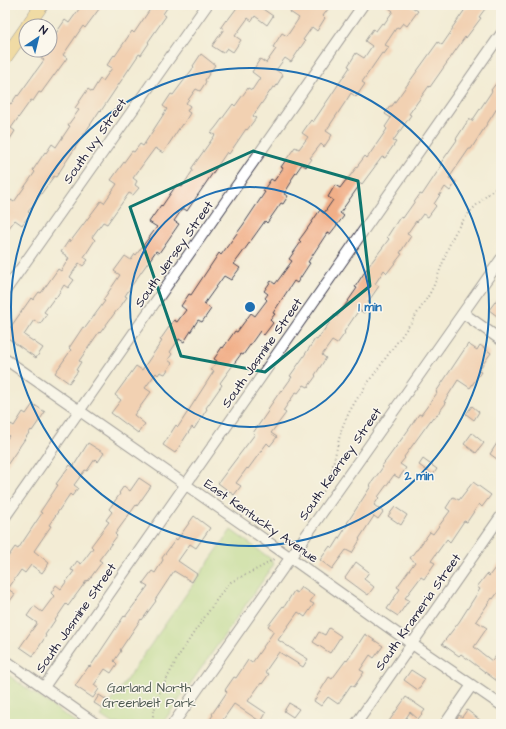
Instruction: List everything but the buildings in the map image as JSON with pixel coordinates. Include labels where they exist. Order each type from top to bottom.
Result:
[{"type":"main road","points":[[33,18],[42,5]]},
{"type":"main road","points":[[5,58],[18,40]]},
{"type":"street","name":"South Ivy Street","points":[[5,291],[207,5]]},
{"type":"street","name":"South Jersey Street","points":[[5,517],[364,5]]},
{"type":"street","name":"South Jasmine Street","points":[[44,687],[501,34]]},
{"type":"street","name":"South Kearney Street","points":[[174,724],[501,259]]},
{"type":"street","points":[[463,313],[501,340]]},
{"type":"street","name":"East Kentucky Avenue","points":[[5,359],[501,705]]},
{"type":"street","name":"South Krameria Street","points":[[356,724],[501,516]]},
{"type":"street","points":[[5,660],[96,724]]},
{"type":"street","points":[[445,724],[472,685]]},
{"type":"path","points":[[325,489],[329,481],[341,431],[347,416],[364,388],[428,298],[454,235],[462,222],[477,205],[501,183]]},
{"type":"path","points":[[150,724],[157,699],[178,657],[222,592],[235,580],[271,562],[281,551]]},
{"type":"highlighted area","points":[[253,151],[358,181],[370,286],[265,372],[181,356],[130,207]]},
{"type":"green space","name":"Garland North Greenbelt Park","points":[[231,530],[271,559],[273,566],[162,724],[113,724],[101,716]]},
{"type":"green space","points":[[5,673],[78,724],[5,724]]}]
